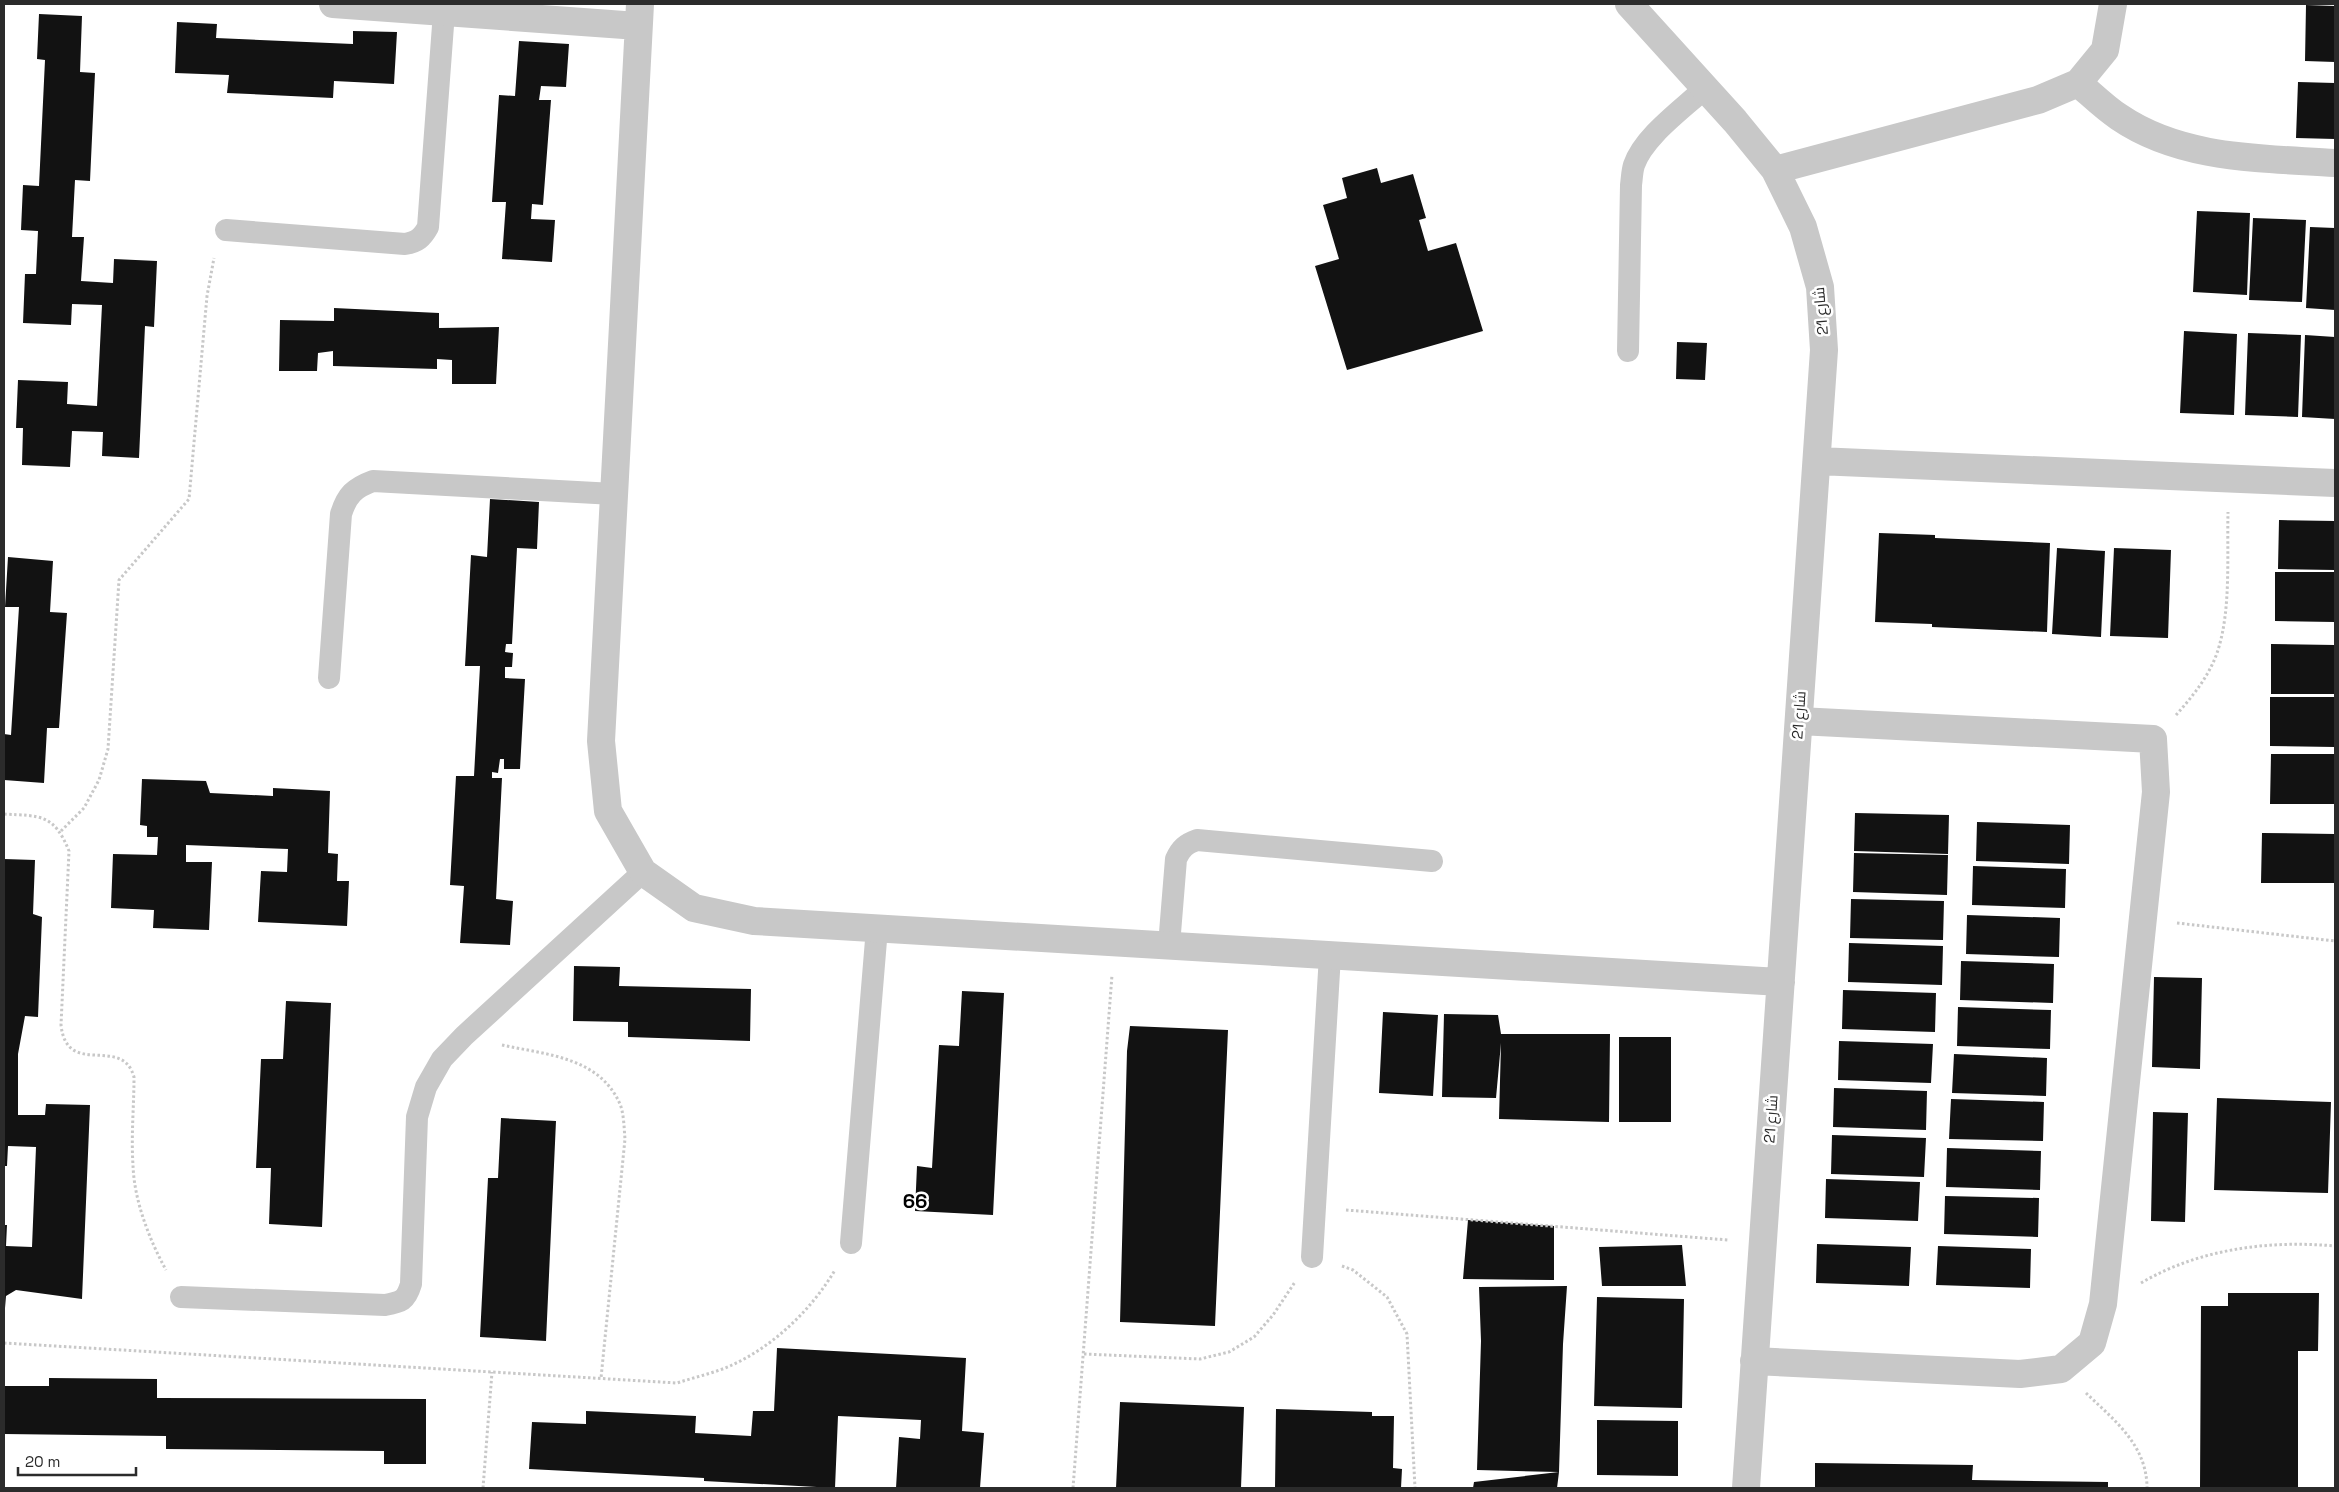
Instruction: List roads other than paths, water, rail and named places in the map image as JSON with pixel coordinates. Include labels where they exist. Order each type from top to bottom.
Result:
[{"type":"street","points":[[333,4],[444,12],[639,15],[601,741],[608,811],[644,872],[694,908],[754,922],[1781,982]]},
{"type":"street","name":"شارع 21","points":[[1629,4],[1705,88],[1774,170],[1803,227],[1820,287],[1824,350],[1746,1488]]},
{"type":"street","points":[[1774,170],[2038,100],[2078,83],[2104,50],[2113,4]]},
{"type":"street","points":[[2078,83],[2119,117],[2168,142],[2220,155],[2335,163]]},
{"type":"street","points":[[1817,461],[2335,484]]},
{"type":"street","points":[[1754,1361],[2020,1374],[2061,1369],[2092,1343],[2103,1304],[2156,792],[2154,739],[1799,721]]},
{"type":"lane","points":[[226,230],[405,244],[415,242],[423,236],[428,228],[444,12]]},
{"type":"lane","points":[[1628,351],[1631,185],[1634,166],[1642,148],[1705,88]]},
{"type":"lane","points":[[329,678],[341,514],[346,498],[357,487],[372,482],[614,494]]},
{"type":"lane","points":[[1168,945],[1176,859],[1180,850],[1188,843],[1197,840],[1432,860]]},
{"type":"lane","points":[[181,1297],[385,1305],[398,1304],[407,1297],[411,1284],[418,1117],[426,1087],[438,1066],[464,1036],[644,872]]},
{"type":"lane","points":[[851,1243],[877,928]]},
{"type":"lane","points":[[1312,1257],[1330,955]]},
{"type":"district","name":"66","points":[[915,1201]]}]
